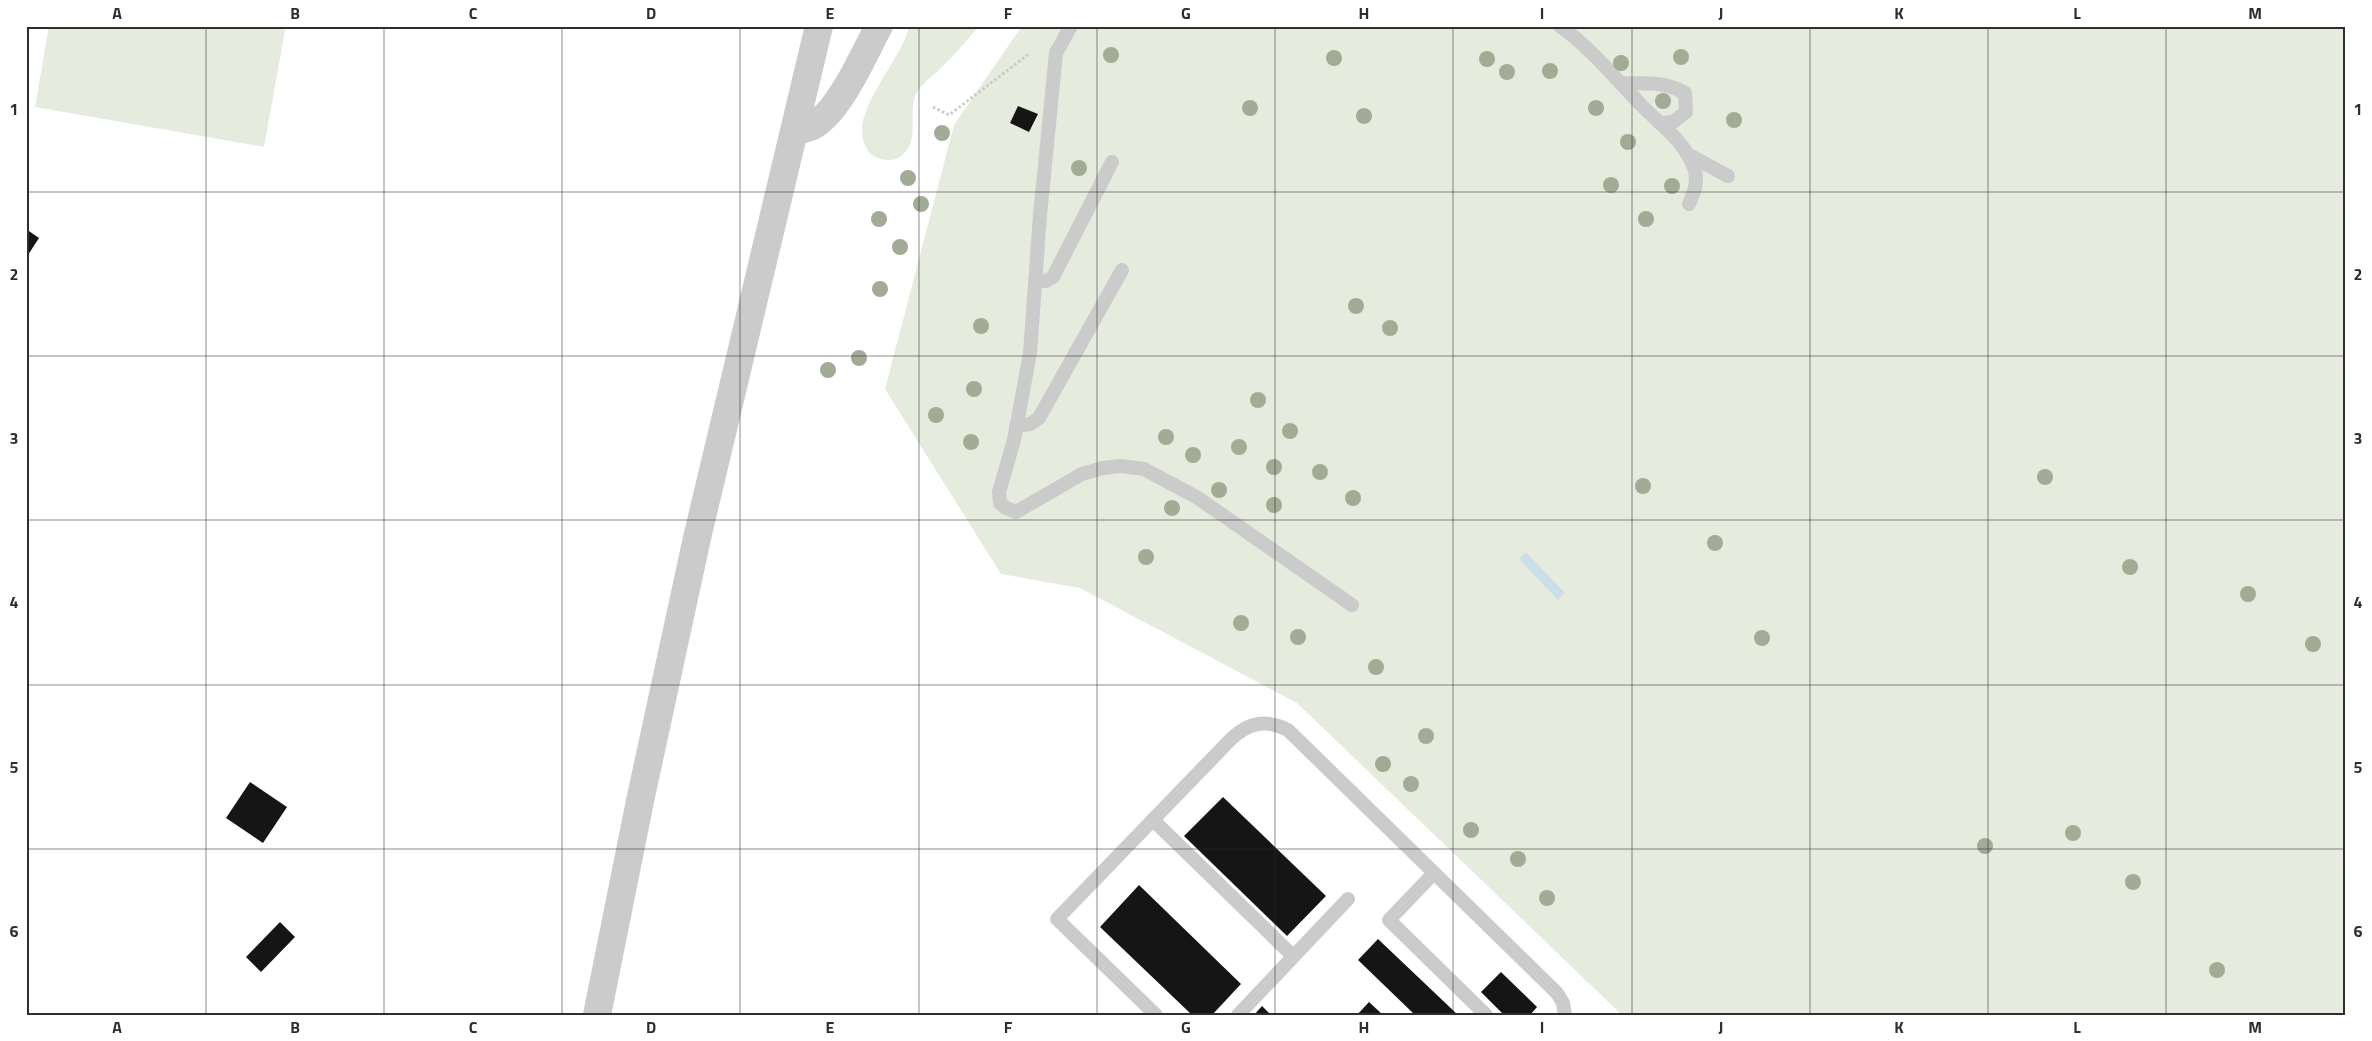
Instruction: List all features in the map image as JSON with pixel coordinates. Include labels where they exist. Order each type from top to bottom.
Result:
[{"type":"street","points":[[597,1015],[640,801],[697,538],[820,26]]},
{"type":"street","points":[[795,132],[816,124],[831,109],[849,83],[879,26]]},
{"type":"lane","points":[[1071,26],[1056,53],[1040,215],[1030,353],[1016,426],[999,492],[1000,502],[1006,508],[1016,512],[1082,474],[1103,468],[1121,466],[1144,468],[1198,498],[1352,605]]},
{"type":"lane","points":[[1560,26],[1604,63],[1620,83],[1685,149],[1694,170],[1696,186],[1688,204]]},
{"type":"lane","points":[[1620,83],[1652,82],[1665,84],[1685,93],[1686,112],[1672,122],[1660,123]]},
{"type":"lane","points":[[1687,154],[1728,176]]},
{"type":"lane","points":[[1036,281],[1046,281],[1053,276],[1112,162]]},
{"type":"lane","points":[[1016,426],[1030,424],[1040,418],[1122,270]]},
{"type":"lane","points":[[1156,1015],[1057,919],[1240,731],[1261,722],[1277,724],[1288,730],[1557,993],[1564,1003],[1565,1015]]},
{"type":"lane","points":[[1153,820],[1293,956]]},
{"type":"lane","points":[[1434,873],[1389,920],[1486,1015]]},
{"type":"lane","points":[[1238,1015],[1348,899]]},
{"type":"path","points":[[933,107],[949,116],[1034,51],[1056,53]]},
{"type":"shaded area","points":[[49,26],[265,26],[285,30],[264,147],[35,107]]},
{"type":"shaded area","points":[[910,26],[979,26],[956,53],[917,92],[913,108],[911,142],[907,149],[896,159],[879,159],[868,151],[865,145],[862,124],[874,94],[900,50]]},
{"type":"shaded area","points":[[1022,26],[2346,26],[2346,1015],[1622,1015],[1297,703],[1080,588],[1001,574],[885,389],[954,125]]},
{"type":"water","points":[[1526,552],[1565,593],[1558,600],[1519,559]]},
{"type":"building","points":[[1018,106],[1038,114],[1029,132],[1010,123]]},
{"type":"building","points":[[26,229],[39,238],[26,258]]},
{"type":"building","points":[[250,782],[287,807],[263,843],[226,818]]},
{"type":"building","points":[[1223,797],[1326,896],[1287,936],[1184,836]]},
{"type":"building","points":[[1139,885],[1241,984],[1212,1015],[1192,1015],[1100,927]]},
{"type":"building","points":[[280,922],[295,937],[261,972],[246,957]]},
{"type":"building","points":[[1378,939],[1458,1015],[1415,1015],[1358,960]]},
{"type":"building","points":[[1501,972],[1537,1007],[1530,1015],[1504,1015],[1481,992]]},
{"type":"building","points":[[1369,1002],[1383,1015],[1357,1015]]},
{"type":"building","points":[[1262,1006],[1271,1015],[1254,1015]]}]
